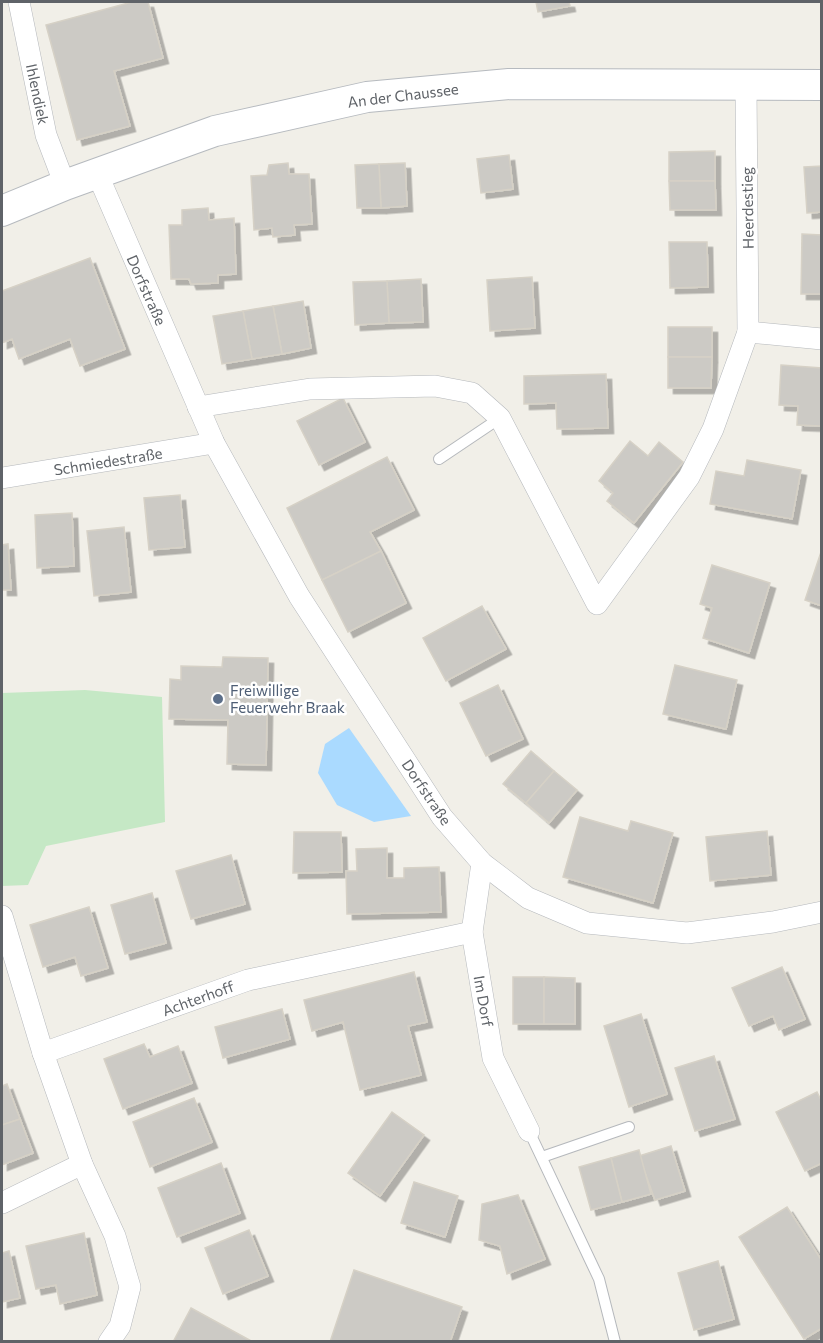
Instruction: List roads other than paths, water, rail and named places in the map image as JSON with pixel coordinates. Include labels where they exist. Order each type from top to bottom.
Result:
[{"type":"main road","name":"An der Chaussee","points":[[2,211],[65,185],[215,131],[367,97],[509,84],[822,85]]},
{"type":"street","name":"Ihlendiek","points":[[19,2],[46,135],[65,185]]},
{"type":"street","name":"Heerdestieg","points":[[500,418],[597,604],[688,477],[713,429],[748,332],[746,85]]},
{"type":"street","name":"Dorfstraße","points":[[98,173],[214,443],[299,596],[442,817],[482,863],[528,898],[587,923],[687,933],[773,922],[822,912]]},
{"type":"street","points":[[748,332],[822,339]]},
{"type":"street","points":[[198,407],[310,389],[435,386],[472,393],[500,418]]},
{"type":"street","name":"Schmiedestraße","points":[[2,478],[214,443]]},
{"type":"street","name":"Im Dorf","points":[[482,863],[472,932],[493,1058],[529,1131]]},
{"type":"street","points":[[2,916],[44,1053],[82,1164],[116,1236],[130,1287],[120,1326],[109,1341]]},
{"type":"street","name":"Achterhoff","points":[[44,1053],[248,980],[472,932]]},
{"type":"street","points":[[2,1203],[82,1164]]},
{"type":"lane","points":[[439,459],[500,418]]},
{"type":"lane","points":[[542,1157],[629,1127]]},
{"type":"lane","points":[[529,1131],[599,1279],[615,1341]]},
{"type":"water","points":[[349,728],[411,816],[374,822],[337,805],[318,773],[325,744]]},
{"type":"place","name":"Freiwillige Feuerwehr Braak","points":[[218,699]]}]
